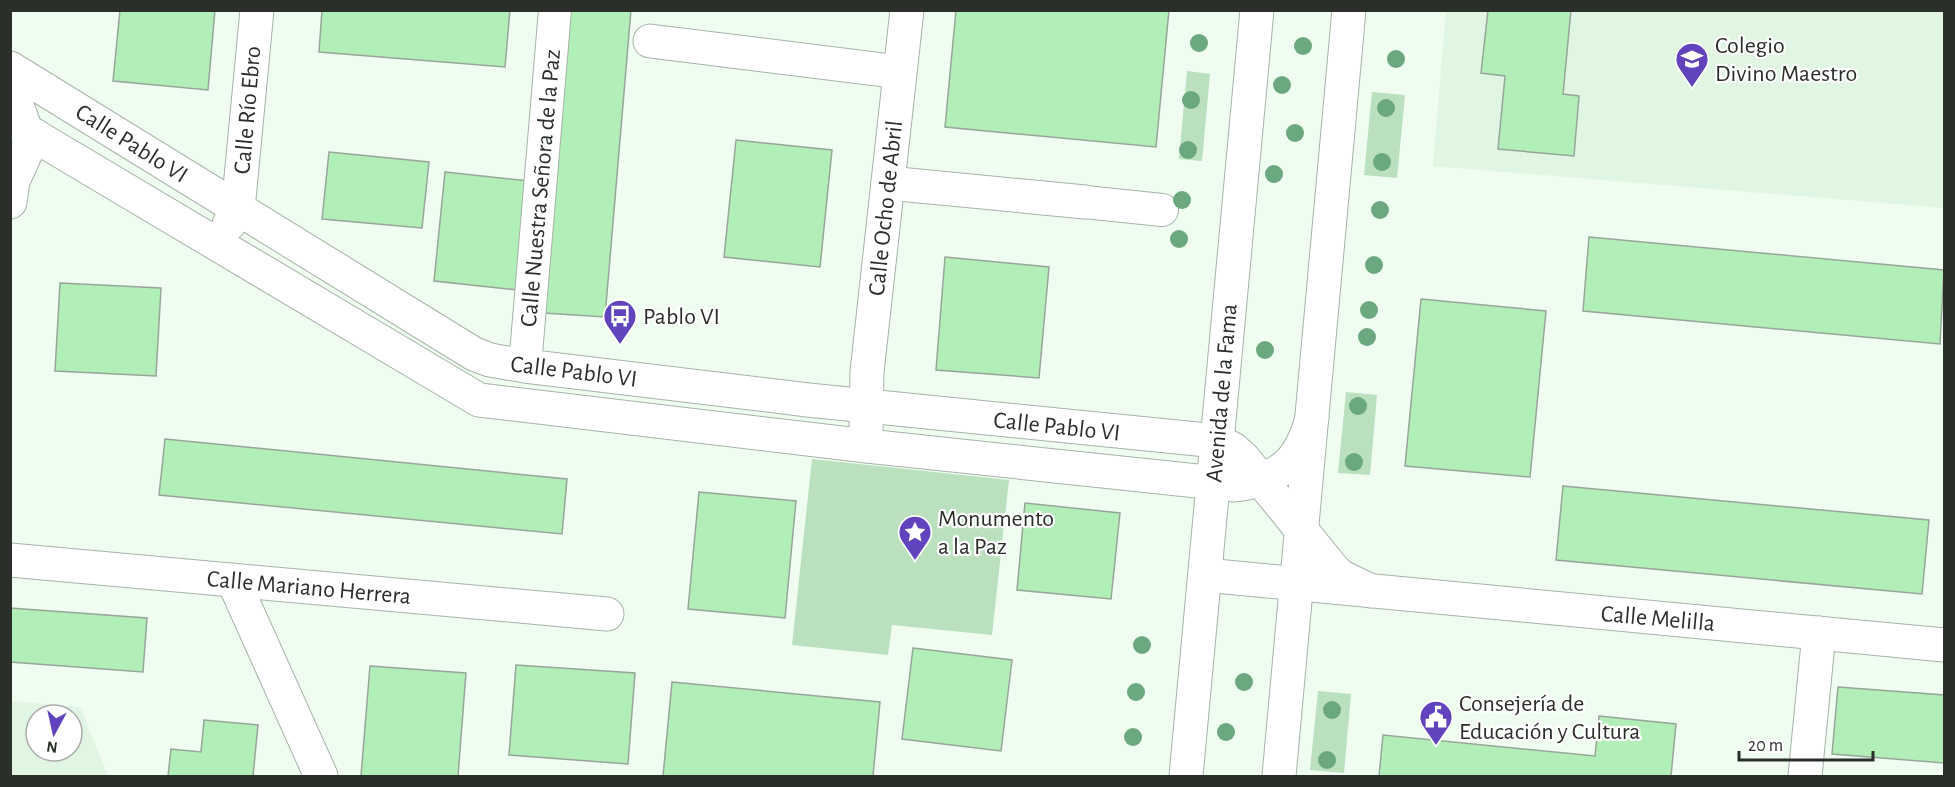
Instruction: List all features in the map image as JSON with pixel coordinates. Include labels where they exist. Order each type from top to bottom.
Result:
[{"type":"street","name":"Calle Río Ebro","points":[[238,209],[257,10]]},
{"type":"street","name":"Calle Nuestra Señora de la Paz","points":[[525,366],[555,10]]},
{"type":"street","name":"Calle Ocho de Abril","points":[[867,446],[865,406],[907,10]]},
{"type":"street","name":"Avenida de la Fama","points":[[1186,777],[1257,10]]},
{"type":"street","points":[[1279,777],[1349,10]]},
{"type":"street","points":[[650,41],[900,72]]},
{"type":"street","name":"Calle Pablo VI","points":[[10,68],[474,354],[490,360],[865,406],[1217,441]]},
{"type":"street","name":"Calle Pablo VI","points":[[22,128],[478,399],[867,446],[1213,483]]},
{"type":"street","points":[[10,201],[22,128]]},
{"type":"street","points":[[888,183],[1162,210]]},
{"type":"street","points":[[217,245],[238,209]]},
{"type":"street","points":[[1213,483],[1235,485],[1263,480],[1282,471],[1296,456],[1306,438],[1312,417]]},
{"type":"street","points":[[1217,441],[1233,449],[1263,480],[1301,529]]},
{"type":"street","points":[[1213,483],[1274,508],[1301,529]]},
{"type":"street","name":"Calle Melilla","points":[[1301,529],[1340,576],[1371,591]]},
{"type":"street","name":"Calle Mariano Herrera","points":[[10,560],[607,614]]},
{"type":"street","name":"Calle Melilla","points":[[1204,575],[1944,645]]},
{"type":"street","points":[[233,580],[321,777]]},
{"type":"street","points":[[1805,777],[1818,633]]},
{"type":"lane","points":[[10,68],[22,128]]},
{"type":"shaded area","name":"Colegio Divino Maestro","points":[[1446,11],[1944,11],[1944,208],[1433,166]]},
{"type":"shaded area","points":[[10,701],[33,703],[24,703],[24,763],[84,763],[84,717],[108,776],[11,776]]},
{"type":"green space","points":[[1187,71],[1210,74],[1202,161],[1179,159]]},
{"type":"green space","points":[[1372,92],[1405,95],[1397,178],[1364,175]]},
{"type":"green space","points":[[1346,392],[1377,395],[1370,475],[1338,473]]},
{"type":"green space","points":[[812,459],[1009,480],[992,635],[892,625],[888,655],[792,645]]},
{"type":"green space","points":[[1318,691],[1351,694],[1344,773],[1310,770]]},
{"type":"building","points":[[120,10],[215,10],[208,90],[113,81]]},
{"type":"building","points":[[322,10],[510,10],[505,67],[319,52]]},
{"type":"building","points":[[570,10],[631,10],[605,317],[544,313]]},
{"type":"building","points":[[956,10],[1169,10],[1156,147],[945,127]]},
{"type":"building","points":[[1488,10],[1571,10],[1563,94],[1579,96],[1574,156],[1498,149],[1505,76],[1481,73]]},
{"type":"building","points":[[736,140],[832,150],[820,267],[724,257]]},
{"type":"building","points":[[329,152],[429,162],[422,228],[322,219]]},
{"type":"building","points":[[445,172],[529,181],[518,290],[434,281]]},
{"type":"building","points":[[1589,237],[1944,270],[1940,344],[1583,311]]},
{"type":"building","points":[[945,257],[1049,267],[1039,378],[936,370]]},
{"type":"building","points":[[60,283],[161,288],[156,376],[55,371]]},
{"type":"building","points":[[1421,299],[1546,311],[1530,477],[1405,466]]},
{"type":"building","points":[[165,439],[567,479],[562,534],[159,495]]},
{"type":"building","points":[[1563,486],[1929,520],[1922,594],[1556,560]]},
{"type":"building","points":[[699,492],[796,501],[785,618],[688,609]]},
{"type":"building","points":[[1025,503],[1120,513],[1111,599],[1017,590]]},
{"type":"building","points":[[10,608],[147,618],[143,672],[10,662]]},
{"type":"building","points":[[913,648],[1012,660],[1001,751],[902,739]]},
{"type":"building","points":[[516,665],[635,673],[628,764],[509,755]]},
{"type":"building","points":[[370,666],[466,673],[458,776],[361,776]]},
{"type":"building","points":[[672,682],[880,702],[873,776],[663,776]]},
{"type":"building","points":[[1838,687],[1944,695],[1944,763],[1832,754]]},
{"type":"building","name":"Consejería de Educación y Cultura","points":[[1599,716],[1676,724],[1671,776],[1379,776],[1383,735],[1595,756]]},
{"type":"building","points":[[204,720],[258,725],[253,776],[168,776],[171,749],[201,752]]},
{"type":"place","name":"Colegio Divino Maestro","points":[[1692,88]]},
{"type":"place","name":"Pablo VI","points":[[620,345]]},
{"type":"place","name":"Monumento a la Paz","points":[[915,561]]},
{"type":"place","name":"Consejería de Educación y Cultura","points":[[1436,746]]}]
